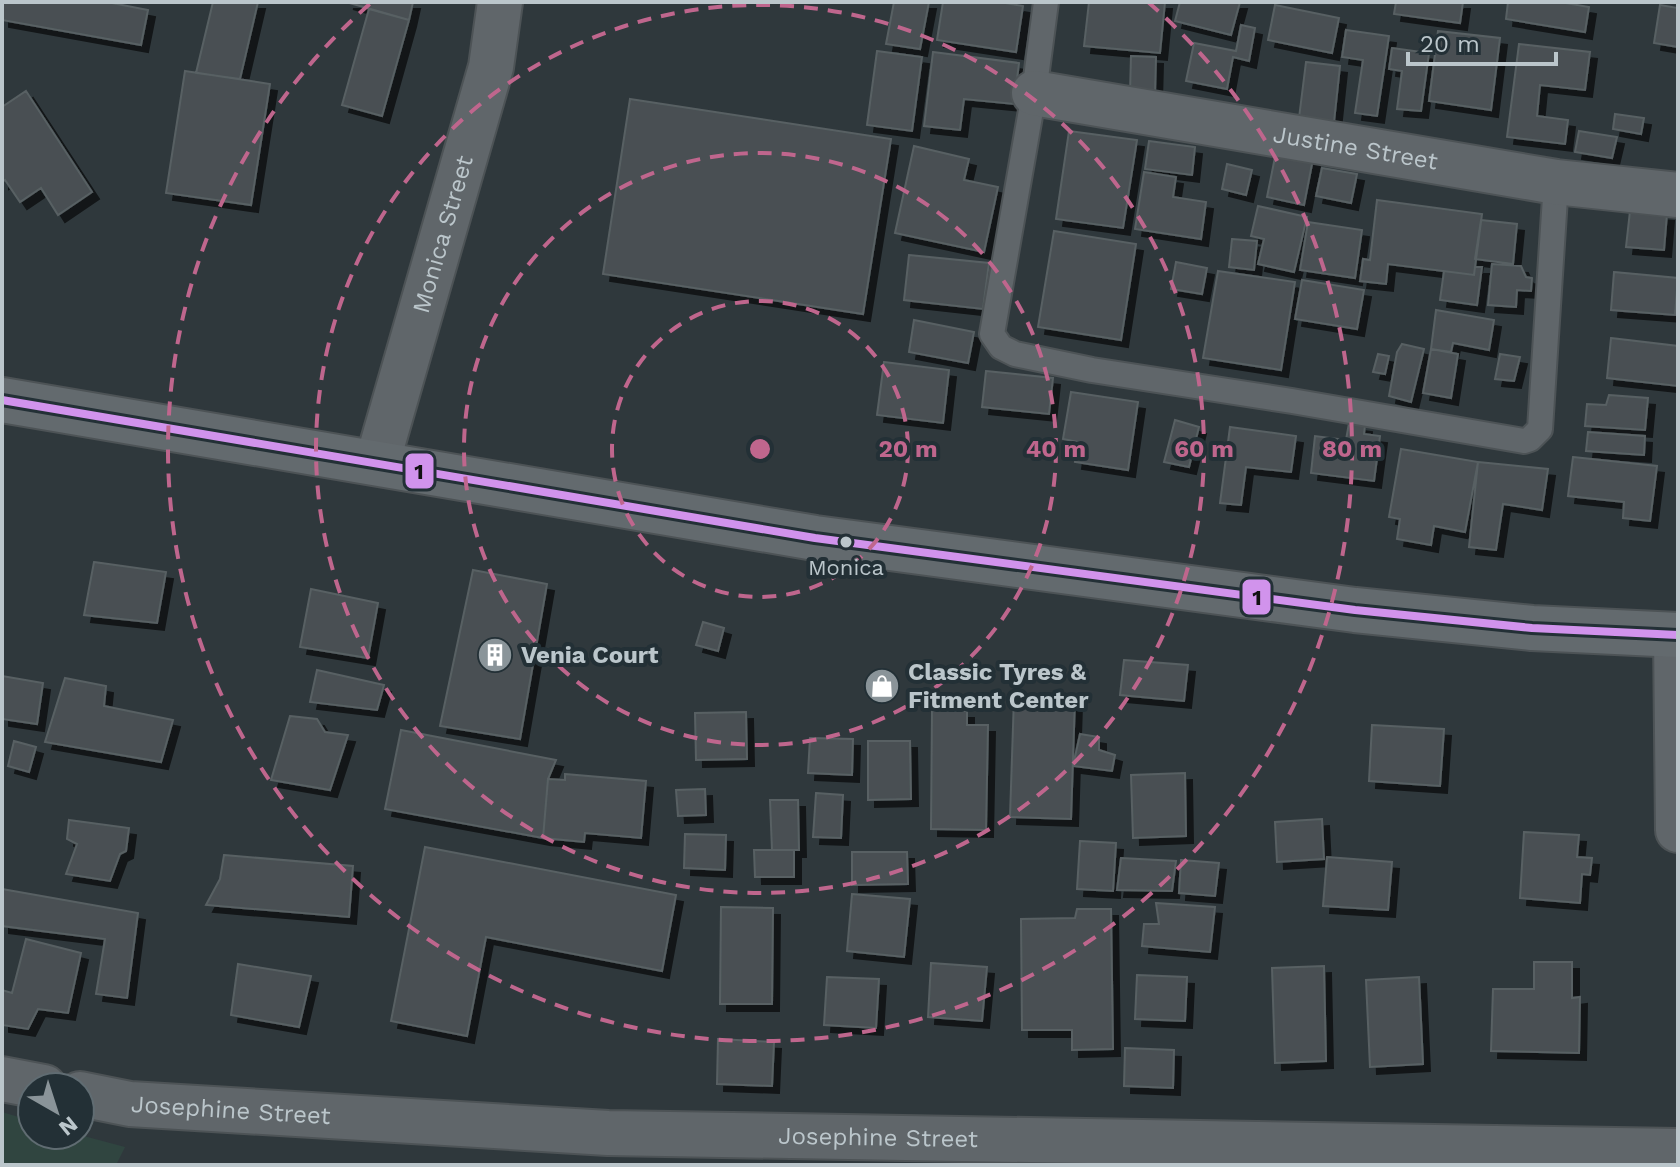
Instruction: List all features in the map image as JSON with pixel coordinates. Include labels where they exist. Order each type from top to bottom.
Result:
[{"type":"street","name":"Monica Street","points":[[377,463],[491,67],[500,2]]},
{"type":"street","name":"Justine Street","points":[[1034,93],[1556,182],[1678,195]]},
{"type":"street","points":[[2,400],[815,538],[1339,608],[1532,628],[1677,635],[1678,830]]},
{"type":"street","name":"Josephine Street","points":[[96,1097],[130,1104],[608,1149],[1678,1151]]},
{"type":"lane","points":[[1046,2],[1034,93],[992,334],[1001,347],[1015,354],[1092,370],[1524,441],[1540,429],[1556,182]]},
{"type":"green space","points":[[2,1112],[16,1116],[16,1151],[96,1151],[96,1139],[125,1147],[116,1165],[2,1165]]},
{"type":"building","points":[[2,2],[107,2],[148,10],[141,45],[2,20]]},
{"type":"building","points":[[213,2],[258,2],[240,79],[196,73]]},
{"type":"building","points":[[346,2],[413,2],[409,20]]},
{"type":"building","points":[[894,2],[929,2],[920,49],[886,44]]},
{"type":"building","points":[[943,2],[1000,2],[1023,6],[1016,52],[937,40]]},
{"type":"building","points":[[1089,2],[1165,2],[1160,53],[1084,46]]},
{"type":"building","points":[[1180,2],[1240,2],[1231,35],[1175,21]]},
{"type":"building","points":[[1396,2],[1463,2],[1460,23],[1394,14]]},
{"type":"building","points":[[1508,2],[1560,2],[1589,7],[1585,32],[1506,19]]},
{"type":"building","points":[[1275,5],[1339,18],[1332,53],[1268,40]]},
{"type":"building","points":[[1660,5],[1678,8],[1678,47],[1654,43]]},
{"type":"building","points":[[369,9],[409,20],[382,116],[342,105]]},
{"type":"building","points":[[1241,25],[1255,28],[1249,61],[1233,57],[1227,89],[1186,81],[1194,43],[1236,51]]},
{"type":"building","points":[[1346,30],[1389,36],[1377,116],[1355,113],[1363,60],[1342,57]]},
{"type":"building","points":[[1438,31],[1500,38],[1491,110],[1429,101]]},
{"type":"building","points":[[1519,44],[1590,52],[1585,90],[1540,85],[1537,116],[1568,120],[1565,144],[1507,137]]},
{"type":"building","points":[[1392,48],[1429,53],[1421,111],[1397,109],[1402,71],[1389,69]]},
{"type":"building","points":[[877,51],[922,57],[912,131],[867,125]]},
{"type":"building","points":[[933,52],[1019,63],[1014,104],[964,99],[960,130],[924,126]]},
{"type":"building","points":[[1131,56],[1156,57],[1155,94],[1130,93]]},
{"type":"building","points":[[1306,62],[1340,66],[1334,122],[1299,118]]},
{"type":"building","points":[[185,71],[270,84],[251,205],[166,193]]},
{"type":"building","points":[[26,91],[92,192],[58,215],[41,188],[20,202],[5,180],[2,182],[2,107]]},
{"type":"building","points":[[630,99],[891,139],[863,314],[603,274]]},
{"type":"building","points":[[1615,114],[1644,118],[1641,134],[1613,129]]},
{"type":"building","points":[[1069,131],[1137,140],[1123,228],[1056,219]]},
{"type":"building","points":[[1579,131],[1617,137],[1612,158],[1575,152]]},
{"type":"building","points":[[1149,141],[1195,147],[1192,175],[1145,169]]},
{"type":"building","points":[[914,146],[969,159],[964,180],[998,187],[984,252],[895,233]]},
{"type":"building","points":[[1276,152],[1313,159],[1304,205],[1267,197]]},
{"type":"building","points":[[1227,164],[1252,170],[1246,195],[1222,189]]},
{"type":"building","points":[[1322,168],[1357,174],[1351,203],[1316,196]]},
{"type":"building","points":[[1144,172],[1176,177],[1173,197],[1206,202],[1201,239],[1135,229]]},
{"type":"building","points":[[1377,200],[1482,214],[1474,275],[1388,264],[1386,284],[1360,281],[1363,259],[1370,260]]},
{"type":"building","points":[[1258,206],[1307,217],[1294,272],[1258,264],[1264,239],[1251,236]]},
{"type":"building","points":[[1630,211],[1667,214],[1664,250],[1626,247]]},
{"type":"building","points":[[1481,220],[1517,224],[1513,264],[1475,259]]},
{"type":"building","points":[[1308,222],[1362,230],[1355,278],[1300,270]]},
{"type":"building","points":[[1054,231],[1136,244],[1121,340],[1038,327]]},
{"type":"building","points":[[1232,239],[1257,241],[1254,270],[1229,267]]},
{"type":"building","points":[[909,255],[989,263],[983,309],[904,300]]},
{"type":"building","points":[[1176,262],[1207,268],[1202,294],[1171,289]]},
{"type":"building","points":[[1492,264],[1521,266],[1526,277],[1532,278],[1531,291],[1517,290],[1516,307],[1488,305]]},
{"type":"building","points":[[1475,267],[1482,267],[1477,305],[1440,300],[1444,271],[1474,275]]},
{"type":"building","points":[[1218,271],[1295,282],[1281,370],[1203,358]]},
{"type":"building","points":[[1614,272],[1678,278],[1675,315],[1611,310]]},
{"type":"building","points":[[1302,280],[1364,290],[1357,329],[1295,319]]},
{"type":"building","points":[[1436,310],[1494,320],[1489,350],[1453,343],[1451,352],[1431,349]]},
{"type":"building","points":[[914,320],[974,332],[968,363],[909,352]]},
{"type":"building","points":[[1611,338],[1678,346],[1678,386],[1607,378]]},
{"type":"building","points":[[1402,344],[1424,349],[1411,402],[1389,396],[1397,352]]},
{"type":"building","points":[[1431,349],[1458,354],[1451,398],[1423,393]]},
{"type":"building","points":[[1378,354],[1389,356],[1385,374],[1373,372]]},
{"type":"building","points":[[1500,354],[1520,357],[1514,381],[1495,379]]},
{"type":"building","points":[[884,362],[949,370],[943,423],[877,415]]},
{"type":"building","points":[[986,371],[1053,378],[1049,414],[982,407]]},
{"type":"building","points":[[1071,392],[1138,402],[1128,470],[1075,462],[1078,442],[1063,439]]},
{"type":"building","points":[[1609,395],[1648,398],[1645,430],[1585,426],[1587,404],[1606,405]]},
{"type":"building","points":[[1175,420],[1199,427],[1189,467],[1164,462]]},
{"type":"building","points":[[1349,423],[1365,425],[1364,434],[1380,436],[1374,481],[1311,473],[1315,436],[1346,440]]},
{"type":"building","points":[[1230,427],[1296,436],[1291,472],[1246,467],[1241,505],[1220,503]]},
{"type":"building","points":[[1588,432],[1645,436],[1644,455],[1586,451]]},
{"type":"building","points":[[1401,449],[1478,462],[1465,532],[1434,526],[1431,545],[1397,539],[1400,519],[1389,517]]},
{"type":"building","points":[[1573,457],[1657,466],[1650,521],[1623,518],[1624,502],[1568,496]]},
{"type":"building","points":[[1478,462],[1548,469],[1542,510],[1503,504],[1496,550],[1469,547]]},
{"type":"building","points":[[94,562],[166,572],[157,623],[84,615]]},
{"type":"building","name":"Venia Court","points":[[473,570],[547,584],[520,739],[440,726]]},
{"type":"building","points":[[311,589],[378,603],[368,658],[300,647]]},
{"type":"building","points":[[703,622],[724,628],[718,651],[696,645]]},
{"type":"building","points":[[1124,660],[1188,665],[1184,701],[1120,695]]},
{"type":"building","points":[[317,670],[384,685],[377,710],[310,702]]},
{"type":"building","points":[[2,676],[43,683],[37,724],[2,719]]},
{"type":"building","points":[[65,678],[106,686],[104,706],[173,720],[161,762],[45,742]]},
{"type":"building","points":[[1014,697],[1075,699],[1071,819],[1010,817]]},
{"type":"building","points":[[932,711],[967,711],[967,725],[988,725],[986,830],[931,829]]},
{"type":"building","points":[[746,712],[747,759],[696,760],[695,713]]},
{"type":"building","points":[[290,716],[317,719],[325,732],[348,735],[330,790],[271,780]]},
{"type":"building","points":[[1372,725],[1444,729],[1440,786],[1369,781]]},
{"type":"building","points":[[401,730],[556,760],[548,779],[543,838],[385,809]]},
{"type":"building","points":[[1080,734],[1099,737],[1099,750],[1115,755],[1112,771],[1073,766]]},
{"type":"building","points":[[810,738],[853,739],[852,775],[808,773]]},
{"type":"building","points":[[14,741],[36,747],[29,772],[8,766]]},
{"type":"building","points":[[868,741],[910,741],[911,799],[868,800]]},
{"type":"building","points":[[1185,773],[1186,836],[1133,838],[1131,775]]},
{"type":"building","points":[[565,774],[646,781],[641,838],[585,833],[584,842],[543,838],[548,779],[565,780]]},
{"type":"building","points":[[705,789],[706,815],[678,816],[676,790]]},
{"type":"building","points":[[816,793],[843,795],[841,838],[813,837]]},
{"type":"building","points":[[770,800],[798,800],[799,850],[772,850]]},
{"type":"building","points":[[1322,819],[1324,859],[1277,862],[1275,822]]},
{"type":"building","points":[[69,820],[129,828],[126,851],[120,854],[110,881],[66,874],[77,844],[67,839]]},
{"type":"building","points":[[1524,832],[1579,835],[1577,857],[1592,858],[1590,875],[1582,874],[1580,903],[1520,898]]},
{"type":"building","points":[[685,834],[726,835],[725,870],[684,868]]},
{"type":"building","points":[[1080,841],[1116,843],[1113,891],[1077,889]]},
{"type":"building","points":[[425,847],[676,895],[662,971],[486,937],[467,1036],[391,1021]]},
{"type":"building","points":[[754,850],[794,850],[794,877],[755,877]]},
{"type":"building","points":[[852,852],[907,852],[908,884],[852,885]]},
{"type":"building","points":[[224,855],[353,866],[349,917],[206,905],[220,879]]},
{"type":"building","points":[[1327,857],[1392,862],[1388,910],[1323,906]]},
{"type":"building","points":[[1121,858],[1176,861],[1172,891],[1117,890]]},
{"type":"building","points":[[1181,860],[1219,863],[1215,896],[1179,893]]},
{"type":"building","points":[[2,889],[138,913],[127,998],[96,994],[105,939],[2,926]]},
{"type":"building","points":[[852,894],[910,899],[904,957],[847,951]]},
{"type":"building","points":[[1156,903],[1215,907],[1210,952],[1142,946],[1144,924],[1159,924]]},
{"type":"building","points":[[721,907],[773,908],[772,1004],[720,1004]]},
{"type":"building","points":[[1077,909],[1111,909],[1113,1049],[1072,1050],[1072,1030],[1022,1030],[1021,919],[1075,918]]},
{"type":"building","points":[[26,939],[81,953],[68,1013],[38,1009],[28,1029],[2,1025],[2,990],[12,993]]},
{"type":"building","points":[[1534,962],[1572,962],[1572,998],[1580,997],[1579,1053],[1491,1051],[1493,989],[1534,989]]},
{"type":"building","points":[[931,963],[987,967],[982,1021],[928,1017]]},
{"type":"building","points":[[238,964],[311,976],[299,1027],[231,1015]]},
{"type":"building","points":[[1324,966],[1326,1061],[1275,1063],[1272,968]]},
{"type":"building","points":[[1137,975],[1187,977],[1185,1021],[1135,1019]]},
{"type":"building","points":[[827,977],[879,979],[876,1028],[824,1025]]},
{"type":"building","points":[[1419,977],[1423,1064],[1370,1067],[1366,980]]},
{"type":"building","points":[[718,1039],[774,1042],[772,1086],[717,1084]]},
{"type":"building","points":[[1125,1048],[1174,1050],[1173,1088],[1124,1086]]},
{"type":"transit line","name":"1","points":[[2,400],[815,538],[1355,610],[1532,628],[1678,635]]},
{"type":"place","name":"Monica","points":[[846,542]]},
{"type":"place","name":"Venia Court","points":[[495,655]]},
{"type":"place","name":"Classic Tyres & Fitment Center","points":[[882,686]]}]
